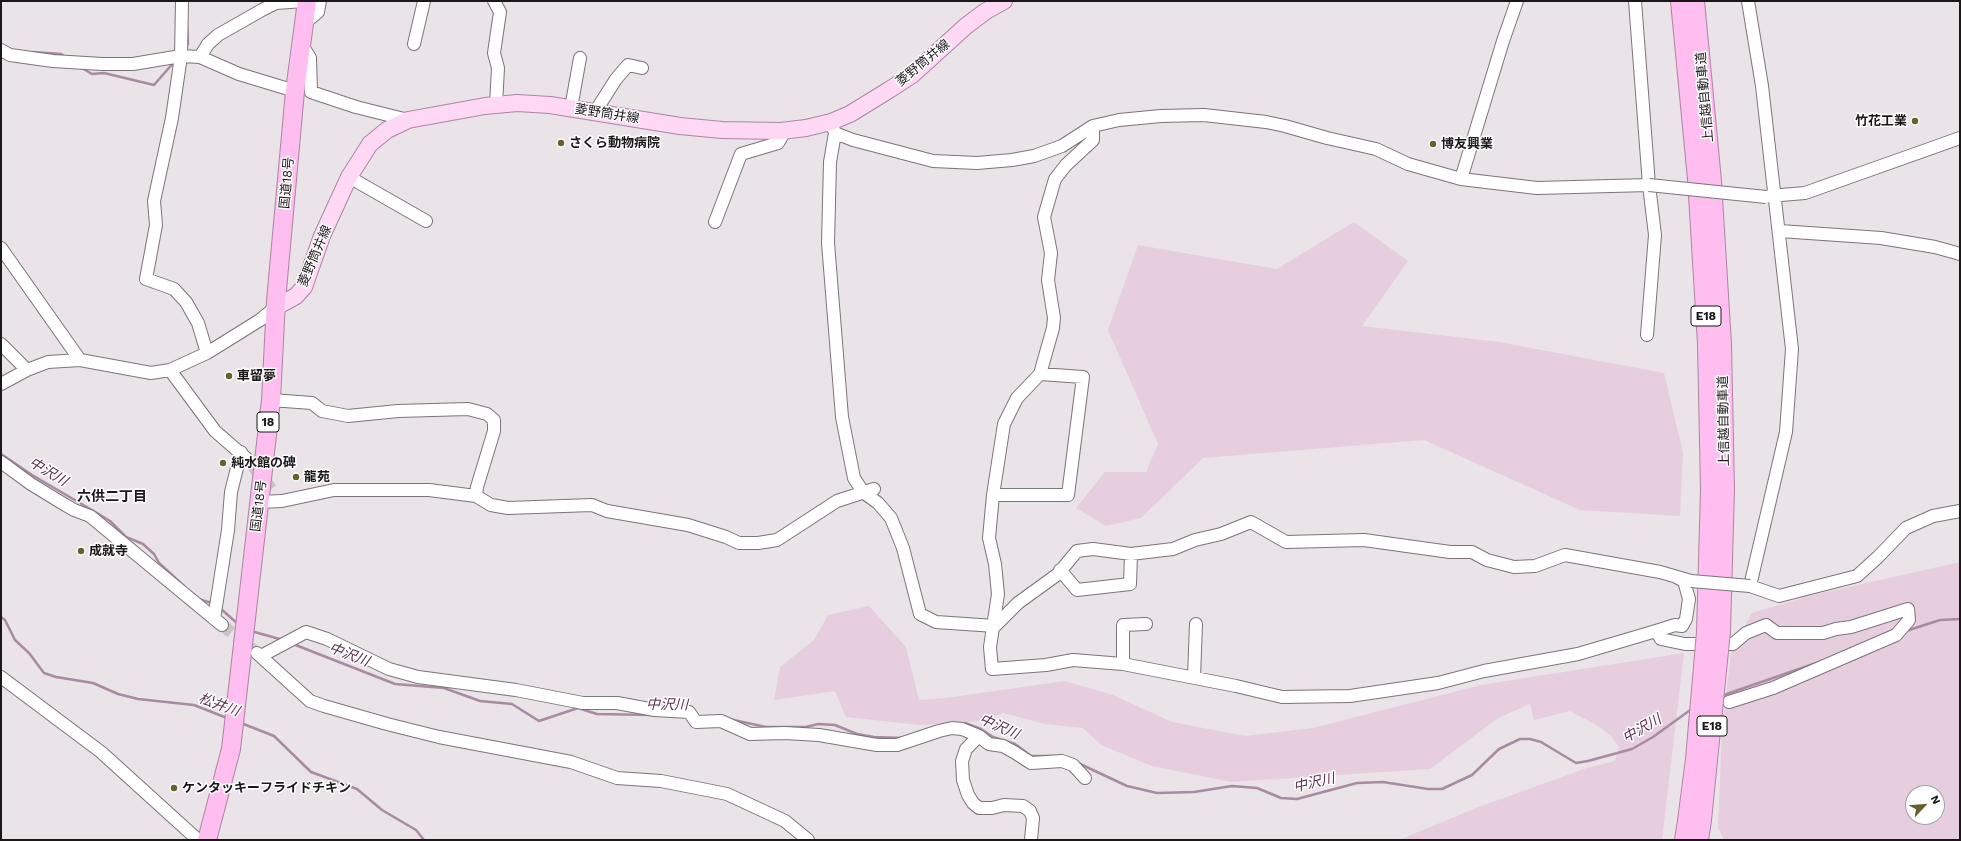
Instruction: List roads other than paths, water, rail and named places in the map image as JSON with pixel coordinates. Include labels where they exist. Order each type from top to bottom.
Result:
[{"type":"highway","name":"国道18号","points":[[207,840],[231,749],[272,498],[271,400],[276,307],[295,91],[305,23],[306,1]]},
{"type":"highway","name":"上信越自動車道","points":[[1680,1],[1698,179],[1707,344],[1714,631]]},
{"type":"highway","name":"上信越自動車道","points":[[1695,1],[1712,181],[1722,344],[1725,489],[1714,631],[1694,821],[1698,840]]},
{"type":"highway","name":"上信越自動車道","points":[[1684,840],[1694,821]]},
{"type":"main road","name":"菱野筒井線","points":[[276,307],[296,296],[304,287],[322,236],[349,177],[370,144],[387,130],[408,120],[517,102],[571,108],[680,126],[722,130],[833,128],[850,114],[912,75],[966,26],[986,11],[1004,1]]},
{"type":"street","points":[[182,1],[181,56],[172,118],[154,201],[156,225],[146,280],[174,289],[186,302],[198,323],[207,353]]},
{"type":"street","points":[[200,57],[208,44],[218,35],[262,10],[276,3],[306,1]]},
{"type":"street","points":[[305,23],[318,12],[320,1]]},
{"type":"street","points":[[414,44],[424,1]]},
{"type":"street","points":[[494,1],[500,12],[494,53],[498,68],[496,105]]},
{"type":"street","points":[[1461,179],[1503,41],[1517,1]]},
{"type":"street","points":[[1635,1],[1649,185],[1655,235],[1647,335]]},
{"type":"street","points":[[1748,1],[1762,86],[1771,196],[1780,231],[1792,349],[1786,432],[1750,586]]},
{"type":"street","points":[[302,45],[310,58],[311,92],[408,120]]},
{"type":"street","points":[[1,50],[10,55],[53,61],[102,64],[133,64],[181,56],[200,57],[239,74],[295,91]]},
{"type":"street","points":[[571,108],[580,58]]},
{"type":"street","points":[[595,112],[616,79],[628,65],[642,68]]},
{"type":"street","points":[[1960,138],[1805,193],[1771,196],[1649,185],[1537,188],[1461,179],[1408,164],[1376,149],[1266,122],[1197,115],[1160,116],[1119,120],[1093,126],[1062,146],[1034,156],[1012,160],[977,162],[933,161],[853,140],[833,128],[830,162],[829,259],[842,417],[854,478],[869,490],[878,503],[892,518],[903,548],[920,614],[936,622],[995,626],[1018,603],[1060,570],[1076,551],[1093,549],[1131,554],[1172,549],[1195,540],[1221,534],[1251,522],[1286,542],[1364,540],[1450,552],[1472,552],[1487,560],[1514,567],[1535,566],[1565,555],[1660,572],[1691,581],[1750,586],[1779,596],[1857,576],[1906,528],[1933,516],[1960,511]]},
{"type":"street","points":[[1093,126],[1093,140],[1066,165],[1056,179],[1044,217],[1051,253],[1048,280],[1054,318],[1053,328],[1040,374],[1017,398],[1004,424],[993,495],[990,538],[995,564],[998,594],[995,626],[990,647],[992,669],[1046,665],[1073,660],[1123,664],[1194,677],[1282,697],[1350,696],[1438,683],[1484,671],[1578,654],[1675,625],[1682,626],[1686,619],[1689,599],[1684,581],[1660,572]]},
{"type":"street","points":[[715,222],[741,154],[778,143],[785,130]]},
{"type":"street","points":[[349,177],[426,221]]},
{"type":"street","points":[[1780,231],[1881,238],[1935,247],[1960,254]]},
{"type":"street","points":[[1,248],[80,360]]},
{"type":"street","points":[[1,384],[27,370],[48,362],[80,360],[151,373],[170,370],[207,353],[260,320],[276,307]]},
{"type":"street","points":[[1,344],[27,370]]},
{"type":"street","points":[[1,462],[74,510],[90,516],[218,618],[218,596],[228,530],[231,492],[244,456],[215,430],[170,370]]},
{"type":"street","points":[[993,495],[1068,495],[1082,377],[1040,374]]},
{"type":"street","points":[[271,400],[312,403],[322,411],[348,416],[398,410],[460,409],[468,409],[487,414],[494,420],[494,430],[476,487],[476,496]]},
{"type":"street","points":[[272,498],[334,490],[429,490],[476,496],[491,505],[508,508],[592,505],[607,511],[688,525],[726,537],[739,543],[758,543],[777,540],[837,501],[869,490]]},
{"type":"street","points":[[1060,570],[1077,590],[1130,584],[1131,554]]},
{"type":"street","points":[[1656,631],[1661,639],[1685,644],[1733,644],[1746,633],[1766,625],[1777,633],[1823,634],[1908,609],[1909,620],[1896,635],[1773,688],[1729,702]]},
{"type":"street","points":[[1123,664],[1123,625],[1146,624]]},
{"type":"street","points":[[1194,677],[1196,624]]},
{"type":"street","points":[[808,840],[785,821],[727,794],[661,781],[618,778],[572,762],[439,737],[386,724],[324,706],[310,701],[259,655],[306,632],[327,639],[389,669],[418,677],[516,690],[582,703],[617,703],[655,710],[689,712],[696,722],[721,722],[750,734],[785,733],[819,735],[876,745],[906,743],[952,728],[962,729],[980,736],[989,744],[1003,746],[1031,763],[1062,761],[1073,765],[1085,778]]},
{"type":"street","points":[[1,677],[101,752],[198,840]]},
{"type":"street","points":[[980,736],[966,749],[962,761],[963,780],[968,795],[973,803],[979,808],[992,808],[1004,805],[1023,806],[1030,811],[1033,818],[1031,840]]},
{"type":"waterway","points":[[185,48],[188,44],[187,25]]},
{"type":"waterway","points":[[33,52],[61,54],[67,58]]},
{"type":"waterway","points":[[82,68],[92,74],[104,73],[154,85],[175,61]]},
{"type":"waterway","name":"中沢川","points":[[1,454],[32,475],[110,521],[126,537],[143,544],[154,554],[159,563],[184,586]]},
{"type":"waterway","name":"中沢川","points":[[198,599],[212,603]]},
{"type":"waterway","name":"中沢川","points":[[220,608],[238,624]]},
{"type":"waterway","name":"松井川","points":[[1,617],[5,620],[15,640],[29,653],[44,673],[56,677],[93,683],[118,694],[138,699],[194,705],[227,718]]},
{"type":"waterway","name":"中沢川","points":[[1906,631],[1940,620],[1960,619]]},
{"type":"waterway","name":"中沢川","points":[[251,631],[283,640]]},
{"type":"waterway","name":"中沢川","points":[[293,644],[395,684],[444,688],[480,701],[512,704],[539,721],[578,708],[597,714],[651,715]]},
{"type":"waterway","name":"中沢川","points":[[1721,696],[1822,661]]},
{"type":"waterway","name":"中沢川","points":[[1078,763],[1127,786],[1157,793],[1194,792],[1232,786],[1257,788],[1281,798],[1297,799],[1357,783],[1383,782],[1428,789],[1442,789],[1472,775],[1499,749],[1520,739],[1530,739],[1541,742],[1576,763],[1588,761],[1632,749],[1653,737],[1693,708]]},
{"type":"waterway","name":"中沢川","points":[[729,719],[766,727],[806,727],[818,724],[835,725],[857,734],[874,737],[903,738]]},
{"type":"waterway","name":"松井川","points":[[241,723],[274,736],[311,772],[357,789],[382,810],[416,830],[424,840]]},
{"type":"waterway","name":"中沢川","points":[[962,724],[965,723],[981,729],[993,737],[1015,744],[1031,756],[1052,756]]},
{"type":"tunnel","points":[[241,452],[274,492]]},
{"type":"tunnel","points":[[222,625],[257,653]]},
{"type":"place","name":"竹花工業","points":[[1915,121]]},
{"type":"place","name":"さくら動物病院","points":[[561,143]]},
{"type":"place","name":"博友興業","points":[[1433,144]]},
{"type":"place","name":"車留夢","points":[[229,376]]},
{"type":"place","name":"純水館の碑","points":[[223,463]]},
{"type":"place","name":"龍苑","points":[[296,477]]},
{"type":"place","name":"成就寺","points":[[81,551]]},
{"type":"place","name":"ケンタッキーフライドチキン","points":[[174,788]]},
{"type":"district","name":"六供二丁目","points":[[112,497]]}]
